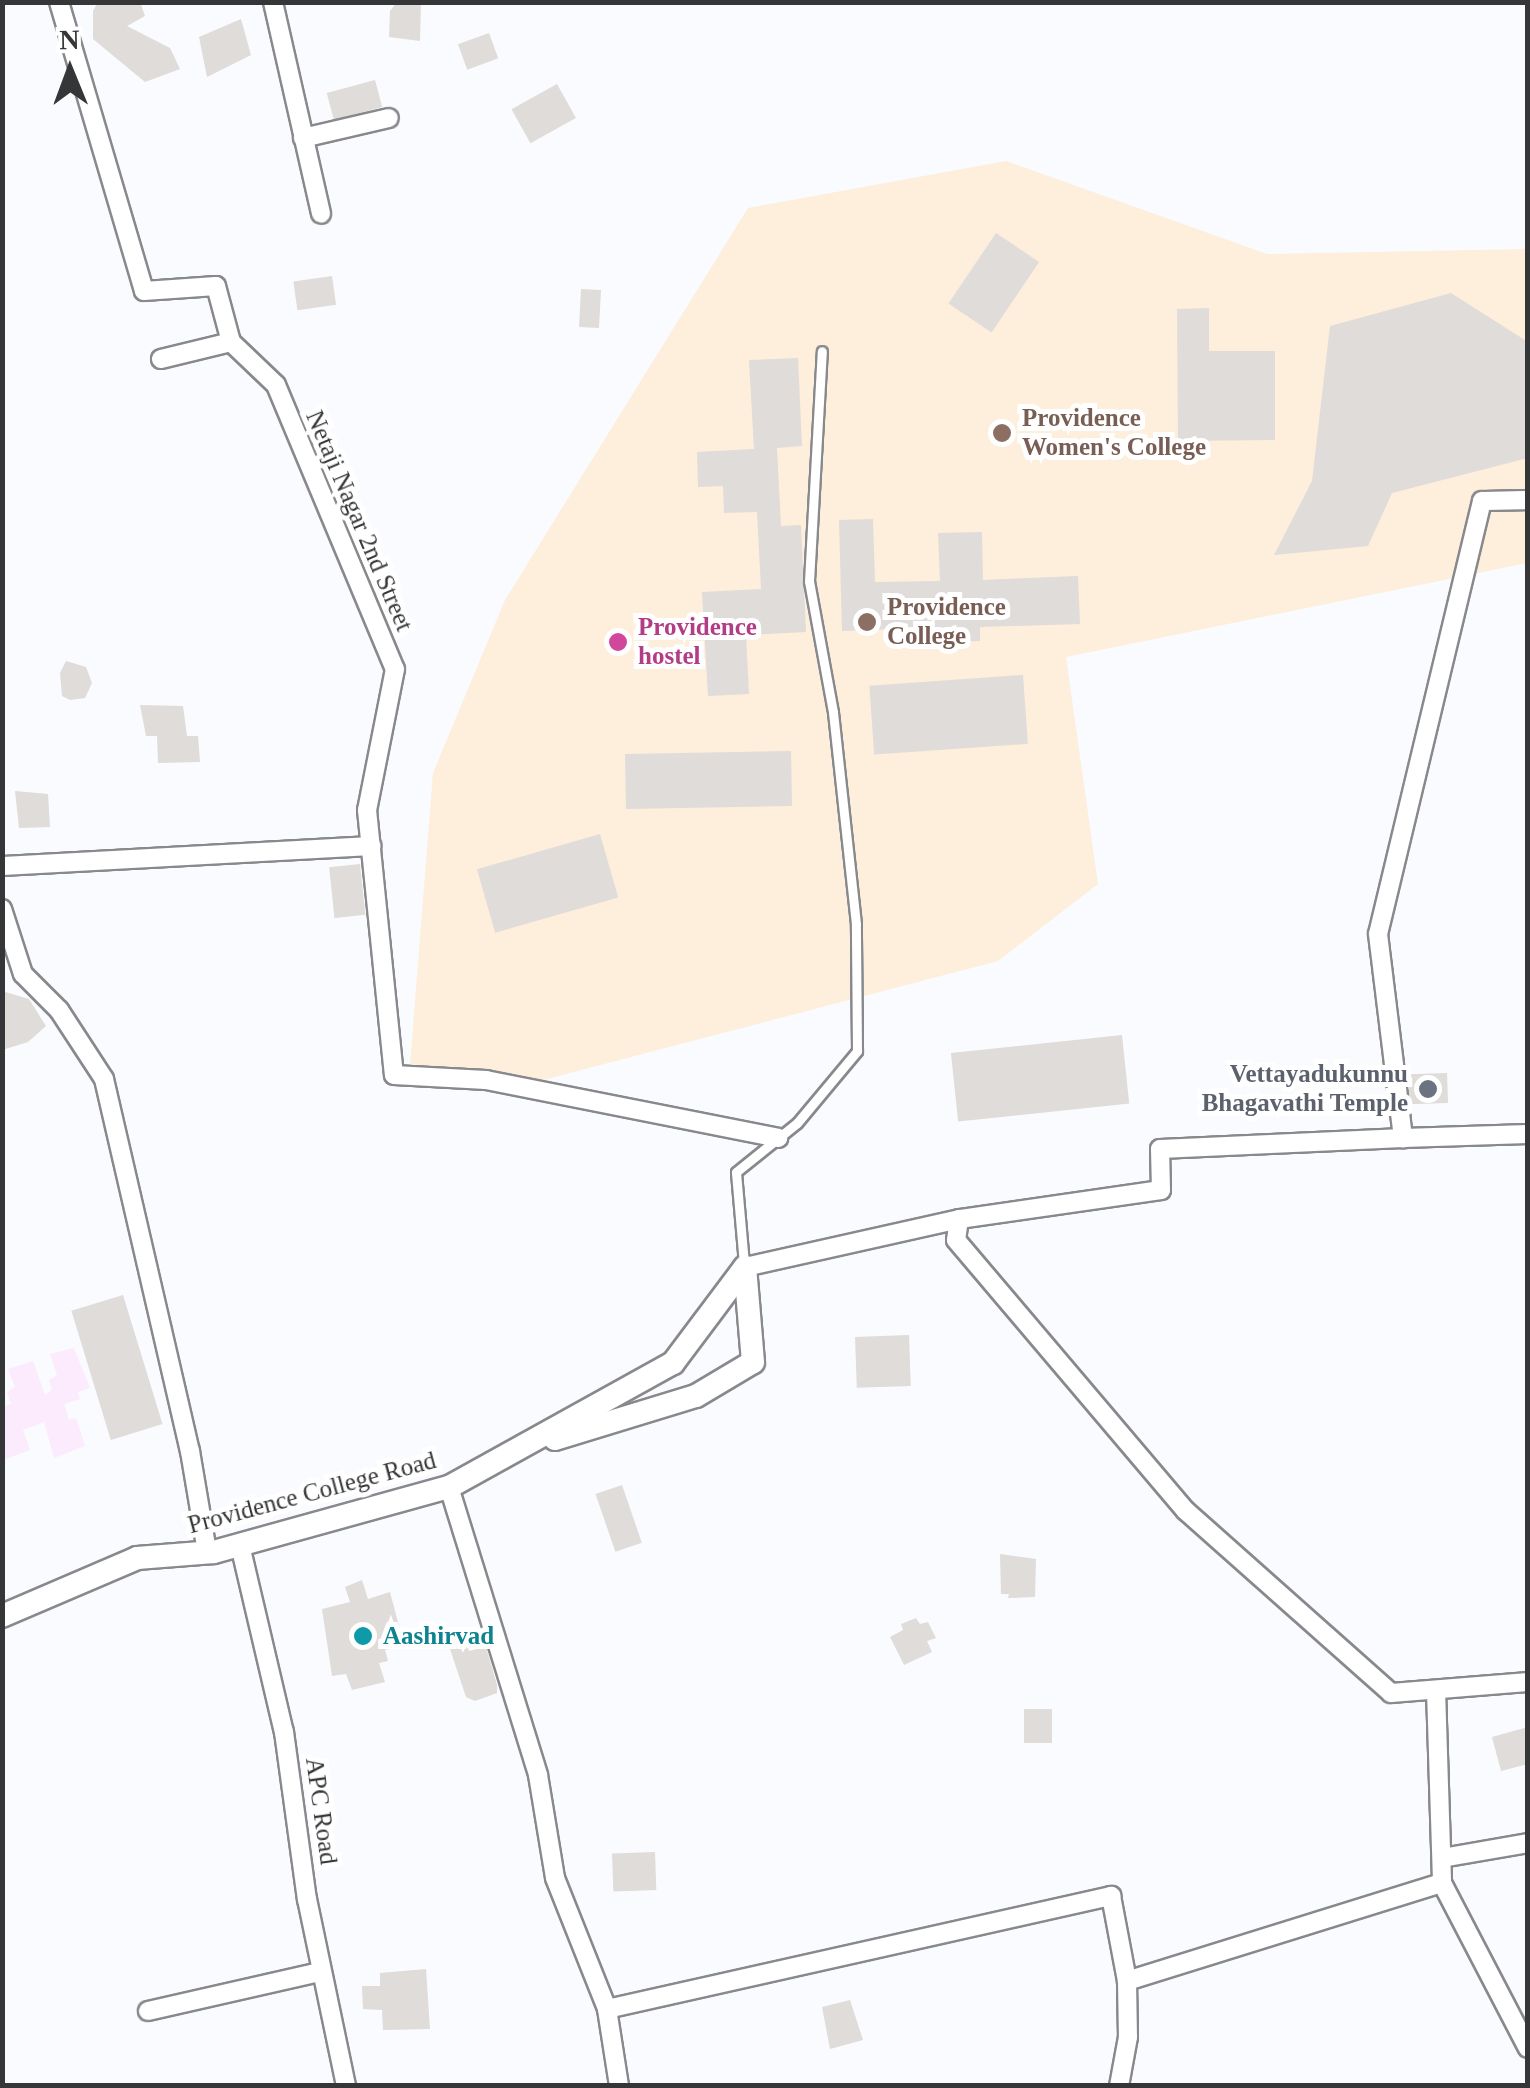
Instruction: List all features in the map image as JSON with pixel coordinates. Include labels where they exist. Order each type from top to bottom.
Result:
[{"type":"street","points":[[59,2],[144,291],[216,286],[231,342],[161,359]]},
{"type":"street","points":[[273,2],[321,214]]},
{"type":"street","points":[[304,138],[389,118]]},
{"type":"street","name":"Netaji Nagar 2nd Street","points":[[231,342],[276,385],[395,669],[367,810],[394,1075],[486,1080],[778,1138]]},
{"type":"street","points":[[1403,1138],[1378,934],[1482,501],[1528,500]]},
{"type":"street","points":[[2,866],[371,846]]},
{"type":"street","points":[[2,909],[23,974],[59,1010],[92,1054],[104,1080],[190,1452],[207,1552]]},
{"type":"street","points":[[744,1267],[960,1219],[1162,1190],[1160,1149],[1528,1134]]},
{"type":"street","points":[[960,1219],[956,1240],[1186,1511],[1391,1693],[1528,1682]]},
{"type":"street","name":"Providence College Road","points":[[2,1616],[137,1558],[240,1545],[450,1486],[673,1363],[744,1267]]},
{"type":"street","name":"Providence College Road","points":[[518,1449],[696,1396],[753,1362],[744,1267]]},
{"type":"street","points":[[450,1486],[538,1775],[555,1878],[607,2009],[619,2086]]},
{"type":"street","name":"APC Road","points":[[240,1545],[284,1732],[320,1972],[346,2086]]},
{"type":"street","points":[[1436,1690],[1442,1884],[1528,2048]]},
{"type":"street","points":[[1442,1858],[1528,1843]]},
{"type":"street","points":[[1127,1980],[1442,1884]]},
{"type":"street","points":[[607,2009],[1111,1896],[1127,1980],[1128,2037],[1119,2086]]},
{"type":"street","points":[[148,2012],[320,1972]]},
{"type":"lane","name":"Providence College Road","points":[[744,1267],[736,1172],[798,1122],[857,1051],[856,924],[832,712],[809,582],[822,350]]},
{"type":"shaded area","name":"Providence College","points":[[1006,161],[1267,254],[1527,249],[1527,563],[1066,657],[1098,884],[998,961],[543,1080],[410,1064],[433,773],[505,600],[748,208]]},
{"type":"shaded area","points":[[74,1348],[90,1388],[78,1392],[80,1399],[64,1404],[69,1420],[76,1418],[85,1446],[54,1458],[44,1422],[23,1430],[30,1450],[3,1460],[3,1406],[11,1404],[7,1392],[15,1387],[8,1369],[33,1361],[45,1395],[52,1390],[49,1380],[57,1375],[50,1354]]},
{"type":"building","points":[[98,2],[140,2],[145,16],[127,26],[170,48],[180,69],[145,82],[93,39],[93,11]]},
{"type":"building","points":[[397,2],[421,2],[420,41],[389,37],[390,11]]},
{"type":"building","points":[[241,19],[251,55],[207,77],[199,37]]},
{"type":"building","points":[[489,33],[498,58],[467,70],[458,44]]},
{"type":"building","points":[[375,80],[382,107],[334,120],[327,93]]},
{"type":"building","points":[[557,84],[576,118],[530,143],[512,109]]},
{"type":"building","points":[[996,233],[1039,262],[992,333],[948,303]]},
{"type":"building","points":[[332,276],[336,305],[297,310],[293,281]]},
{"type":"building","points":[[581,289],[601,290],[599,328],[579,327]]},
{"type":"building","points":[[1451,293],[1528,342],[1528,458],[1392,493],[1368,546],[1274,555],[1312,481],[1330,326]]},
{"type":"building","points":[[1209,308],[1209,351],[1275,351],[1275,440],[1178,441],[1177,309]]},
{"type":"building","points":[[798,358],[802,446],[777,448],[781,526],[801,525],[806,632],[746,635],[749,694],[708,696],[702,592],[761,589],[757,512],[724,513],[723,486],[698,487],[697,452],[754,449],[749,360]]},
{"type":"building","points":[[873,519],[875,582],[940,581],[938,533],[982,532],[983,580],[1078,576],[1080,624],[980,627],[980,641],[951,642],[951,627],[842,631],[839,520]]},
{"type":"building","points":[[66,661],[86,667],[92,683],[85,698],[70,700],[62,696],[60,673]]},
{"type":"building","points":[[1023,675],[1028,744],[874,755],[869,686]]},
{"type":"building","points":[[140,705],[183,706],[187,736],[198,736],[200,762],[158,763],[157,736],[146,736]]},
{"type":"building","points":[[791,751],[792,806],[626,809],[625,754]]},
{"type":"building","points":[[15,791],[48,794],[50,827],[19,828]]},
{"type":"building","points":[[600,834],[618,897],[495,933],[477,869]]},
{"type":"building","points":[[360,864],[365,915],[335,918],[329,867]]},
{"type":"building","points":[[2,991],[29,999],[46,1026],[28,1042],[2,1050]]},
{"type":"building","points":[[1122,1035],[1129,1104],[958,1122],[951,1053]]},
{"type":"building","name":"Vettayadukunnu Bhagavathi Temple","points":[[1447,1073],[1448,1103],[1409,1104],[1408,1074]]},
{"type":"building","points":[[123,1295],[162,1424],[111,1440],[71,1311]]},
{"type":"building","points":[[909,1335],[911,1386],[857,1388],[855,1337]]},
{"type":"building","points":[[622,1485],[642,1543],[615,1552],[596,1494]]},
{"type":"building","points":[[1000,1554],[1036,1559],[1035,1597],[1008,1598],[1009,1594],[1001,1594]]},
{"type":"building","name":"Aashirvad","points":[[362,1580],[368,1599],[390,1592],[404,1645],[385,1650],[388,1661],[379,1663],[385,1682],[352,1690],[346,1674],[332,1676],[322,1609],[350,1602],[345,1587]]},
{"type":"building","points":[[916,1618],[920,1624],[928,1622],[936,1638],[927,1641],[932,1652],[904,1665],[890,1637],[903,1630],[901,1624]]},
{"type":"building","points":[[464,1633],[469,1651],[486,1647],[497,1685],[497,1693],[475,1701],[466,1697],[446,1637]]},
{"type":"building","points":[[1024,1709],[1052,1709],[1052,1743],[1024,1743]]},
{"type":"building","points":[[1528,1727],[1528,1764],[1501,1771],[1492,1737]]},
{"type":"building","points":[[655,1852],[656,1890],[613,1891],[612,1854]]},
{"type":"building","points":[[426,1969],[430,2029],[383,2030],[382,2010],[363,2009],[362,1986],[380,1986],[380,1973]]},
{"type":"building","points":[[850,2000],[863,2040],[830,2049],[822,2007]]},
{"type":"place","name":"Providence Women's College","points":[[1002,433]]},
{"type":"place","name":"Providence College","points":[[867,622]]},
{"type":"place","name":"Providence hostel","points":[[618,642]]},
{"type":"place","name":"Vettayadukunnu Bhagavathi Temple","points":[[1428,1089]]},
{"type":"place","name":"Aashirvad","points":[[363,1636]]}]
